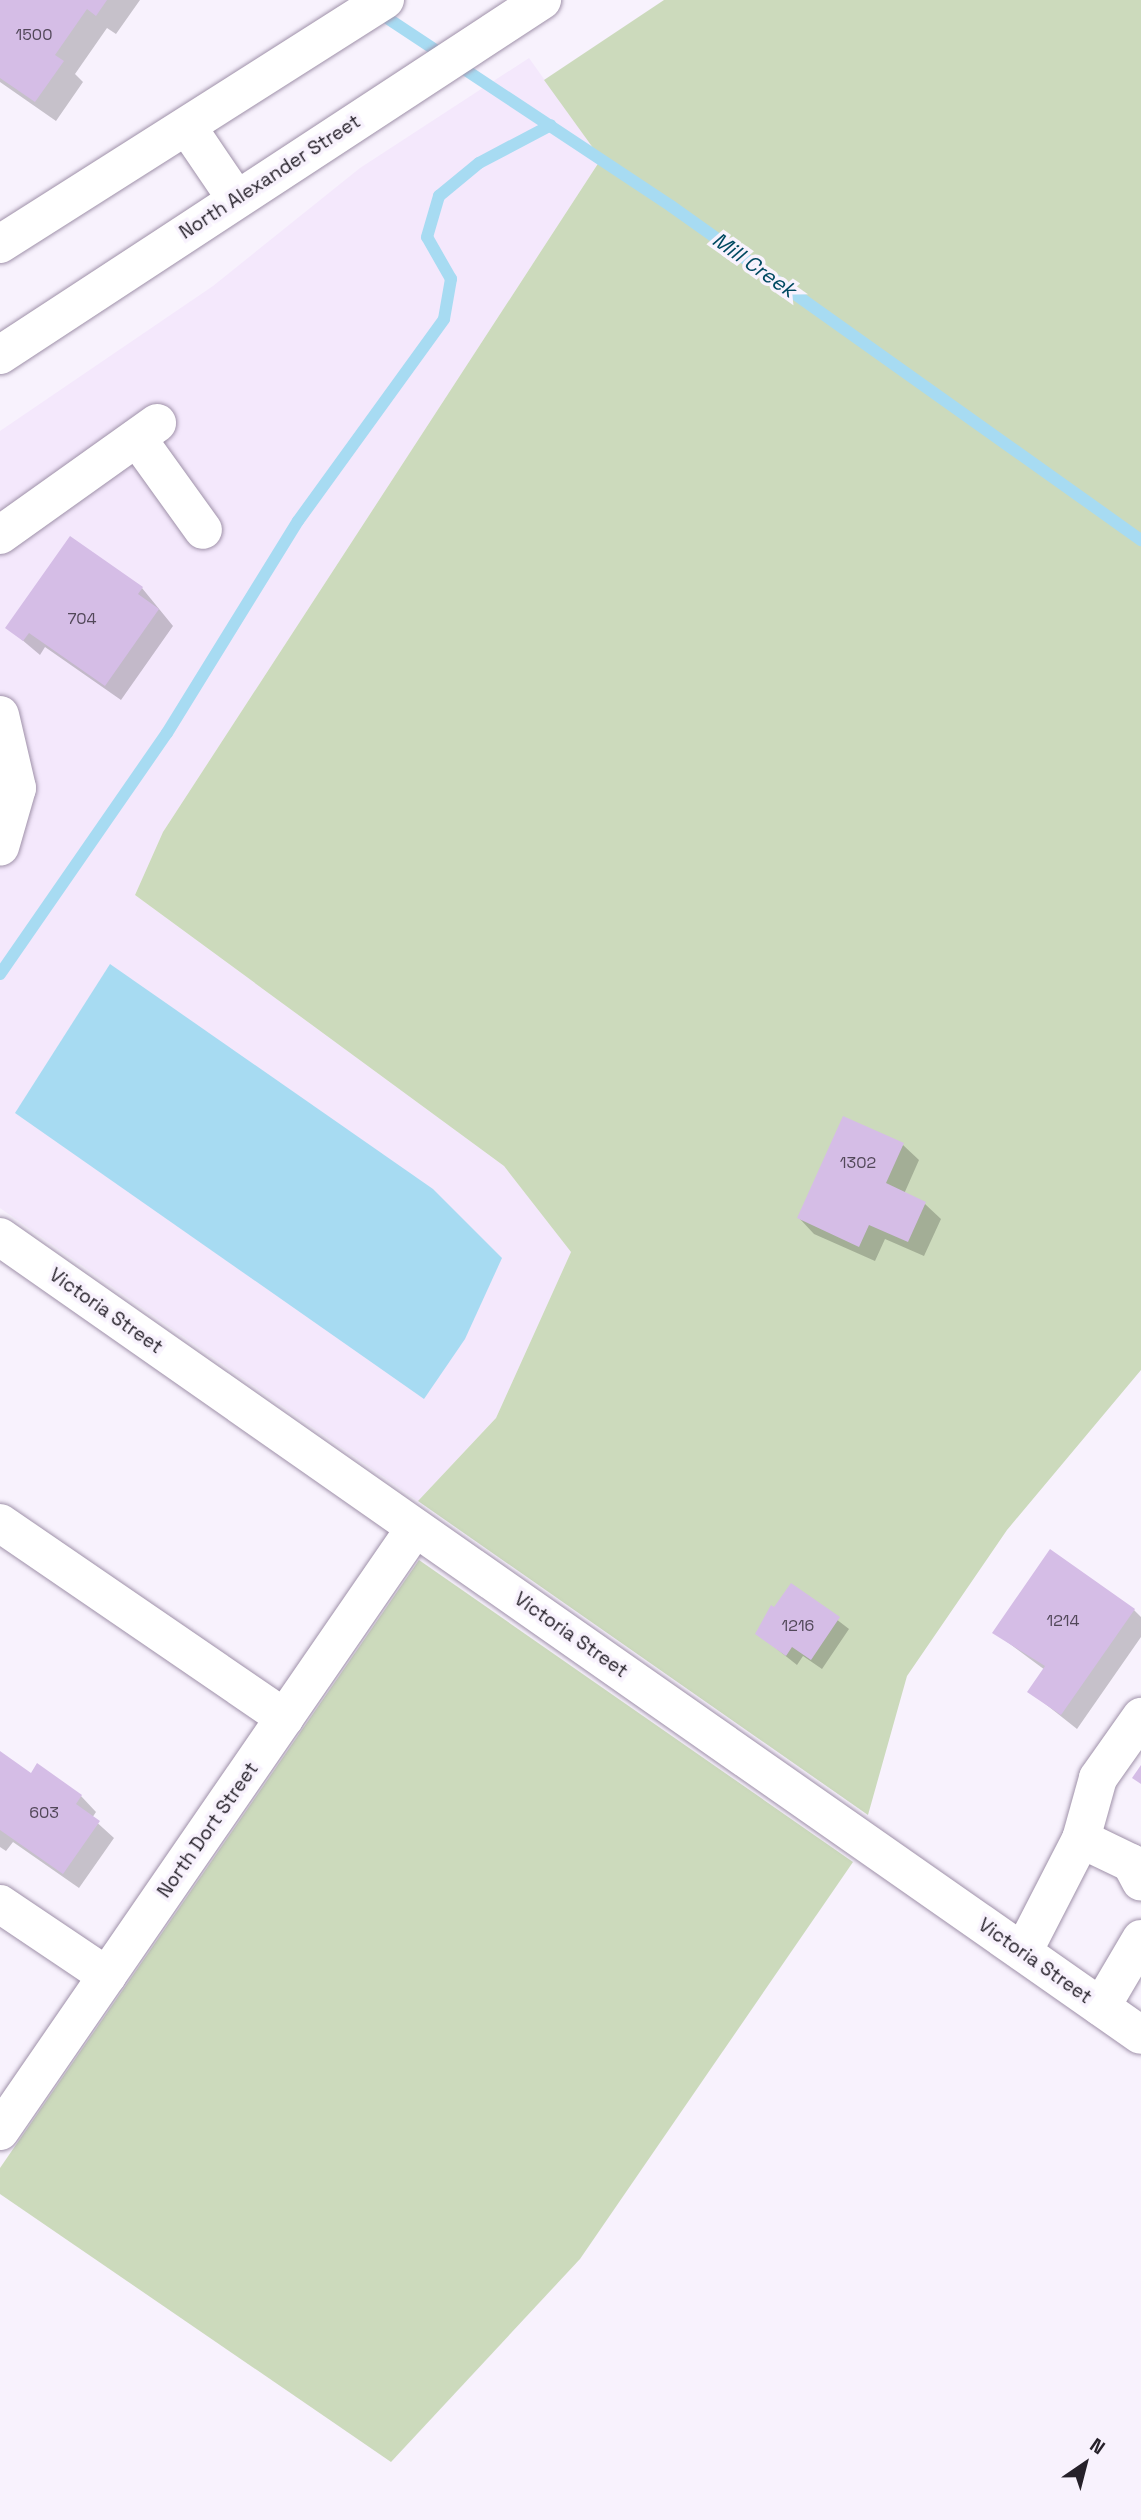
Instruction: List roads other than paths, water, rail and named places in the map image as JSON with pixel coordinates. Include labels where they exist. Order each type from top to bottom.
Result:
[{"type":"street","name":"North Alexander Street","points":[[0,355],[542,0]]},
{"type":"street","points":[[0,244],[188,128],[372,9]]},
{"type":"street","points":[[188,128],[236,199]]},
{"type":"street","points":[[0,535],[147,430],[203,530]]},
{"type":"street","points":[[0,715],[17,788],[0,847]]},
{"type":"street","name":"Victoria Street","points":[[0,1237],[1141,2035]]},
{"type":"street","points":[[0,1523],[285,1718]]},
{"type":"street","name":"North Dort Street","points":[[0,2131],[415,1528]]},
{"type":"street","points":[[1023,1952],[1081,1839],[1098,1778],[1141,1717]]},
{"type":"street","points":[[1081,1839],[1131,1863],[1141,1882]]},
{"type":"street","points":[[0,1904],[107,1976]]},
{"type":"street","points":[[1101,2007],[1141,1939]]},
{"type":"water","points":[[110,964],[433,1189],[502,1258],[465,1339],[424,1399],[15,1113]]},
{"type":"waterway","name":"Mill Creek","points":[[378,12],[671,206],[1141,540]]},
{"type":"waterway","points":[[0,974],[167,733],[298,521],[444,319],[451,279],[427,237],[439,196],[479,163],[551,125]]}]
